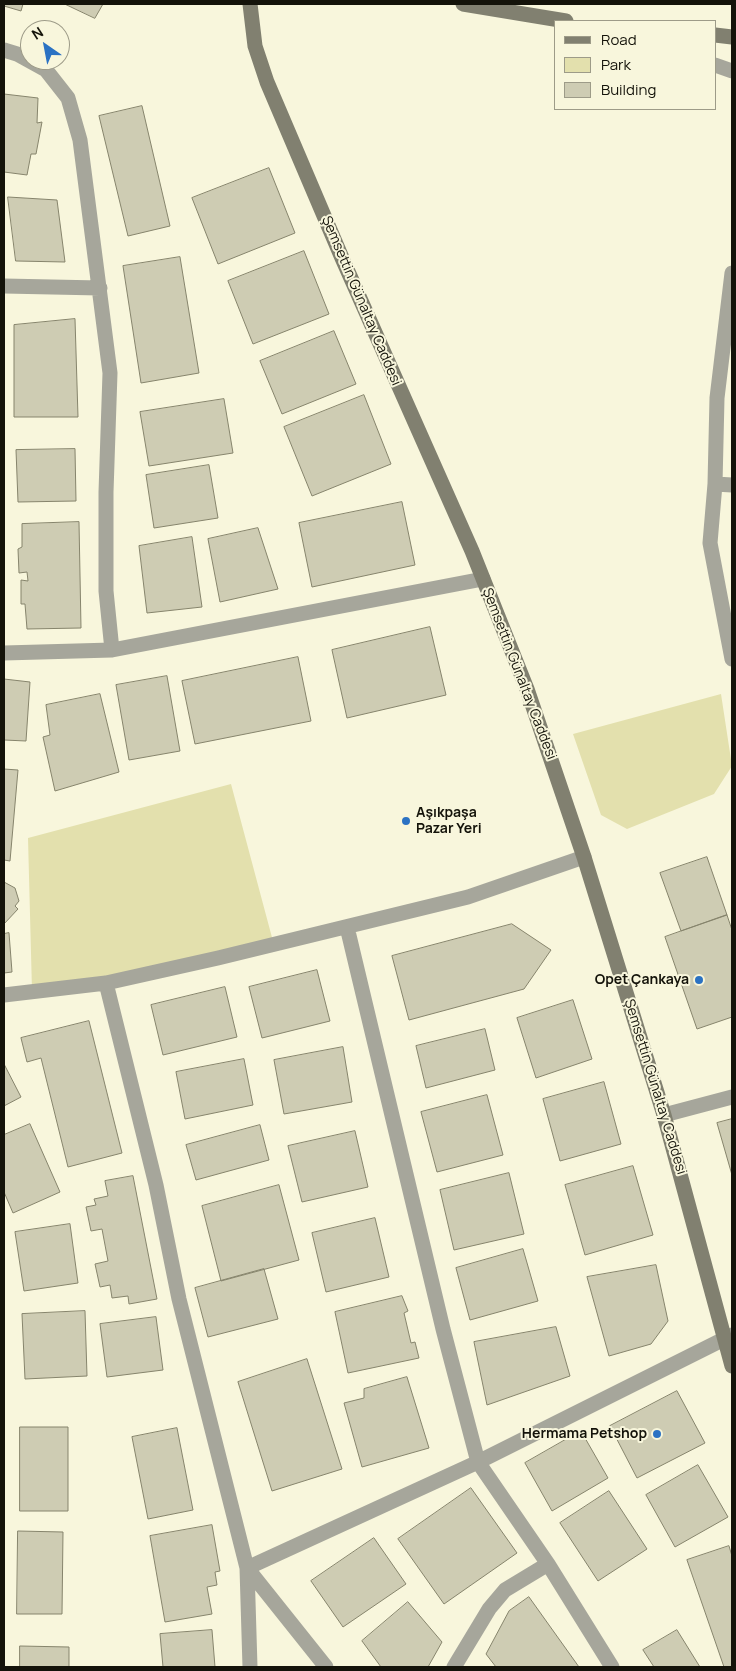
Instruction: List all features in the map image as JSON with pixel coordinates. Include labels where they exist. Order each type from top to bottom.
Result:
[{"type":"street","name":"Şemsettin Günaltay Caddesi","points":[[250,4],[255,46],[268,82],[483,578],[527,689],[584,857],[664,1115],[729,1336],[732,1366]]},
{"type":"street","points":[[464,4],[554,20]]},
{"type":"street","points":[[716,35],[732,37]]},
{"type":"street","points":[[4,50],[17,54],[46,70],[68,98],[80,140],[110,373],[106,492],[106,591],[112,650]]},
{"type":"street","points":[[716,65],[732,71]]},
{"type":"street","points":[[732,273],[717,398],[715,484],[710,542],[732,659]]},
{"type":"street","points":[[4,286],[100,288]]},
{"type":"street","points":[[715,484],[732,485]]},
{"type":"street","points":[[4,653],[112,650],[483,578]]},
{"type":"street","points":[[4,995],[106,982],[348,927],[468,897],[584,857]]},
{"type":"street","points":[[348,927],[443,1329],[478,1462],[548,1564],[612,1667]]},
{"type":"street","points":[[106,982],[156,1185],[179,1300],[247,1568],[250,1667]]},
{"type":"street","points":[[664,1115],[732,1097]]},
{"type":"street","points":[[247,1568],[478,1462],[729,1336]]},
{"type":"street","points":[[454,1667],[489,1609],[505,1590],[548,1564]]},
{"type":"street","points":[[247,1568],[326,1667]]},
{"type":"green space","points":[[721,694],[732,766],[714,794],[627,829],[601,815],[573,734]]},
{"type":"green space","points":[[231,784],[274,945],[32,991],[28,838]]},
{"type":"building","points":[[4,4],[23,4],[21,11],[4,6]]},
{"type":"building","points":[[65,4],[103,4],[95,18]]},
{"type":"building","points":[[4,94],[38,98],[37,123],[42,122],[36,154],[31,154],[27,175],[4,172]]},
{"type":"building","points":[[142,106],[170,226],[128,236],[99,116]]},
{"type":"building","points":[[269,168],[295,233],[218,264],[192,198]]},
{"type":"building","points":[[8,197],[57,200],[65,262],[16,261]]},
{"type":"building","points":[[304,251],[329,314],[253,344],[228,281]]},
{"type":"building","points":[[180,257],[199,373],[141,383],[123,266]]},
{"type":"building","points":[[75,319],[78,417],[14,417],[14,325]]},
{"type":"building","points":[[334,331],[356,384],[282,414],[260,361]]},
{"type":"building","points":[[364,395],[391,464],[312,496],[284,427]]},
{"type":"building","points":[[224,399],[233,453],[149,466],[140,412]]},
{"type":"building","points":[[75,449],[76,501],[18,502],[16,450]]},
{"type":"building","points":[[209,465],[218,518],[154,528],[146,475]]},
{"type":"building","points":[[402,502],[415,565],[312,587],[299,523]]},
{"type":"building","points":[[79,522],[81,628],[27,629],[25,604],[21,604],[21,580],[28,581],[27,572],[19,573],[18,549],[22,547],[22,524]]},
{"type":"building","points":[[258,528],[278,589],[220,602],[208,539]]},
{"type":"building","points":[[192,537],[202,607],[147,613],[139,546]]},
{"type":"building","points":[[430,627],[446,695],[347,718],[332,650]]},
{"type":"building","points":[[298,657],[311,721],[195,744],[182,681]]},
{"type":"building","points":[[167,676],[180,751],[129,760],[116,685]]},
{"type":"building","points":[[4,679],[30,682],[26,741],[4,740]]},
{"type":"building","points":[[100,694],[119,772],[55,791],[43,737],[50,735],[46,705]]},
{"type":"building","points":[[4,769],[18,770],[10,861],[4,860]]},
{"type":"building","points":[[707,857],[727,915],[681,931],[660,873]]},
{"type":"building","points":[[4,882],[15,888],[19,901],[15,906],[18,909],[4,924]]},
{"type":"building","points":[[727,915],[732,930],[732,1017],[697,1029],[665,937]]},
{"type":"building","points":[[512,924],[551,950],[524,989],[409,1020],[392,956]]},
{"type":"building","points":[[9,933],[12,972],[4,973],[4,934]]},
{"type":"building","points":[[317,970],[330,1021],[262,1038],[249,987]]},
{"type":"building","points":[[225,987],[237,1037],[163,1055],[151,1005]]},
{"type":"building","points":[[573,1000],[592,1059],[536,1078],[517,1018]]},
{"type":"building","points":[[89,1021],[122,1153],[68,1167],[41,1058],[27,1062],[21,1038]]},
{"type":"building","points":[[485,1029],[495,1070],[426,1088],[416,1046]]},
{"type":"building","points":[[343,1047],[352,1102],[284,1114],[274,1060]]},
{"type":"building","points":[[244,1059],[253,1105],[185,1119],[176,1072]]},
{"type":"building","points":[[4,1064],[21,1097],[4,1106]]},
{"type":"building","points":[[604,1082],[621,1144],[560,1161],[543,1099]]},
{"type":"building","points":[[487,1095],[503,1155],[437,1172],[421,1112]]},
{"type":"building","points":[[732,1119],[732,1175],[717,1123]]},
{"type":"building","points":[[30,1124],[60,1192],[13,1213],[4,1192],[4,1135]]},
{"type":"building","points":[[260,1125],[269,1160],[196,1180],[186,1145]]},
{"type":"building","points":[[355,1131],[368,1187],[302,1202],[288,1146]]},
{"type":"building","points":[[633,1166],[653,1235],[585,1255],[565,1185]]},
{"type":"building","points":[[509,1173],[524,1234],[454,1250],[440,1190]]},
{"type":"building","points":[[133,1176],[157,1299],[129,1304],[128,1296],[112,1298],[110,1285],[100,1287],[95,1264],[108,1261],[102,1229],[91,1231],[86,1207],[96,1205],[94,1199],[108,1196],[105,1181]]},
{"type":"building","points":[[279,1185],[299,1260],[221,1281],[202,1206]]},
{"type":"building","points":[[375,1218],[389,1277],[326,1292],[312,1233]]},
{"type":"building","points":[[70,1224],[78,1283],[24,1291],[15,1232]]},
{"type":"building","points":[[523,1249],[538,1301],[470,1320],[456,1268]]},
{"type":"building","points":[[656,1265],[668,1321],[651,1344],[609,1356],[587,1277]]},
{"type":"building","points":[[264,1269],[278,1319],[208,1337],[195,1288]]},
{"type":"building","points":[[402,1296],[408,1311],[404,1313],[411,1343],[415,1342],[419,1358],[348,1373],[335,1312]]},
{"type":"building","points":[[85,1311],[87,1376],[25,1379],[22,1314]]},
{"type":"building","points":[[156,1317],[163,1370],[107,1377],[100,1324]]},
{"type":"building","points":[[556,1327],[570,1376],[487,1405],[474,1342]]},
{"type":"building","points":[[307,1359],[342,1469],[272,1491],[238,1382]]},
{"type":"building","points":[[407,1377],[429,1448],[362,1467],[344,1403],[364,1398],[364,1389]]},
{"type":"building","name":"Hermama Petshop","points":[[677,1391],[705,1443],[637,1478],[610,1426]]},
{"type":"building","points":[[20,1427],[68,1427],[68,1511],[20,1511]]},
{"type":"building","points":[[177,1428],[193,1510],[148,1519],[132,1437]]},
{"type":"building","points":[[581,1431],[608,1478],[552,1511],[525,1463]]},
{"type":"building","points":[[698,1465],[728,1517],[675,1547],[646,1495]]},
{"type":"building","points":[[471,1488],[517,1553],[444,1604],[398,1539]]},
{"type":"building","points":[[609,1491],[647,1549],[598,1581],[560,1523]]},
{"type":"building","points":[[212,1525],[220,1571],[215,1572],[217,1585],[207,1587],[212,1614],[165,1622],[150,1536]]},
{"type":"building","points":[[18,1531],[63,1532],[62,1614],[17,1614]]},
{"type":"building","points":[[374,1538],[406,1584],[343,1627],[311,1581]]},
{"type":"building","points":[[729,1546],[732,1556],[732,1667],[724,1667],[687,1560]]},
{"type":"building","points":[[529,1597],[579,1667],[496,1667],[486,1654],[509,1611]]},
{"type":"building","points":[[408,1602],[442,1642],[428,1667],[381,1667],[362,1641]]},
{"type":"building","points":[[212,1630],[215,1667],[163,1667],[160,1634]]},
{"type":"building","points":[[677,1630],[700,1667],[654,1667],[643,1650]]},
{"type":"building","points":[[20,1646],[69,1647],[69,1667],[20,1667]]},
{"type":"place","name":"Aşıkpaşa Pazar Yeri","points":[[406,821]]},
{"type":"place","name":"Opet Çankaya","points":[[699,980]]},
{"type":"place","name":"Hermama Petshop","points":[[657,1434]]}]
